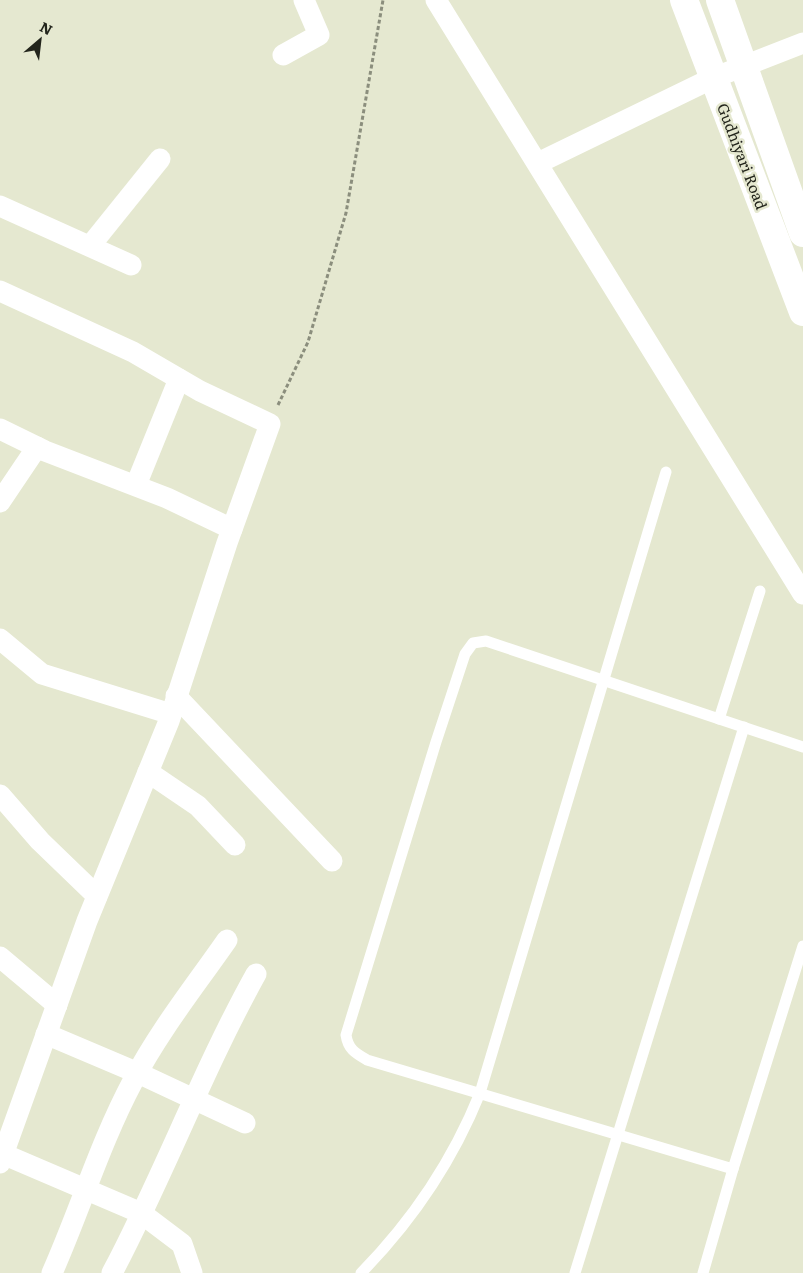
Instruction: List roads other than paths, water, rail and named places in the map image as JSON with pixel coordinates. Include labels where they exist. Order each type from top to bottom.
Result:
[{"type":"street","points":[[283,55],[319,35],[304,0]]},
{"type":"street","points":[[436,0],[803,594]]},
{"type":"street","name":"Gudhiyari Road","points":[[684,0],[803,312]]},
{"type":"street","name":"Gudhiyari Road","points":[[720,0],[803,233]]},
{"type":"street","points":[[538,163],[713,78],[803,43]]},
{"type":"street","points":[[90,246],[160,159]]},
{"type":"street","points":[[0,206],[131,264]]},
{"type":"street","points":[[0,291],[133,352],[179,379],[270,424],[232,529],[174,705],[98,896],[58,1005],[6,1128],[2,1158],[85,1189],[141,1214],[182,1244],[192,1273]]},
{"type":"street","points":[[136,485],[179,379]]},
{"type":"street","points":[[0,430],[37,447],[136,485],[232,529]]},
{"type":"street","points":[[0,502],[37,447]]},
{"type":"street","points":[[2,643],[42,674],[174,705],[332,861]]},
{"type":"street","points":[[148,772],[198,806],[235,845]]},
{"type":"street","points":[[0,795],[40,840],[98,896]]},
{"type":"street","points":[[52,1273],[111,1125],[138,1073],[174,1014],[228,940]]},
{"type":"street","points":[[0,957],[58,1005]]},
{"type":"street","points":[[112,1273],[159,1179],[193,1098],[232,1016],[256,974]]},
{"type":"street","points":[[46,1034],[138,1073],[245,1123]]},
{"type":"lane","points":[[361,1273],[429,1190],[465,1129],[480,1093],[666,472]]},
{"type":"lane","points":[[719,719],[760,591]]},
{"type":"lane","points":[[733,1169],[367,1060],[348,1046],[346,1036],[436,742],[465,654],[473,643],[486,641],[603,682],[803,746]]},
{"type":"lane","points":[[575,1273],[744,728]]},
{"type":"lane","points":[[703,1273],[733,1169],[803,946]]}]
